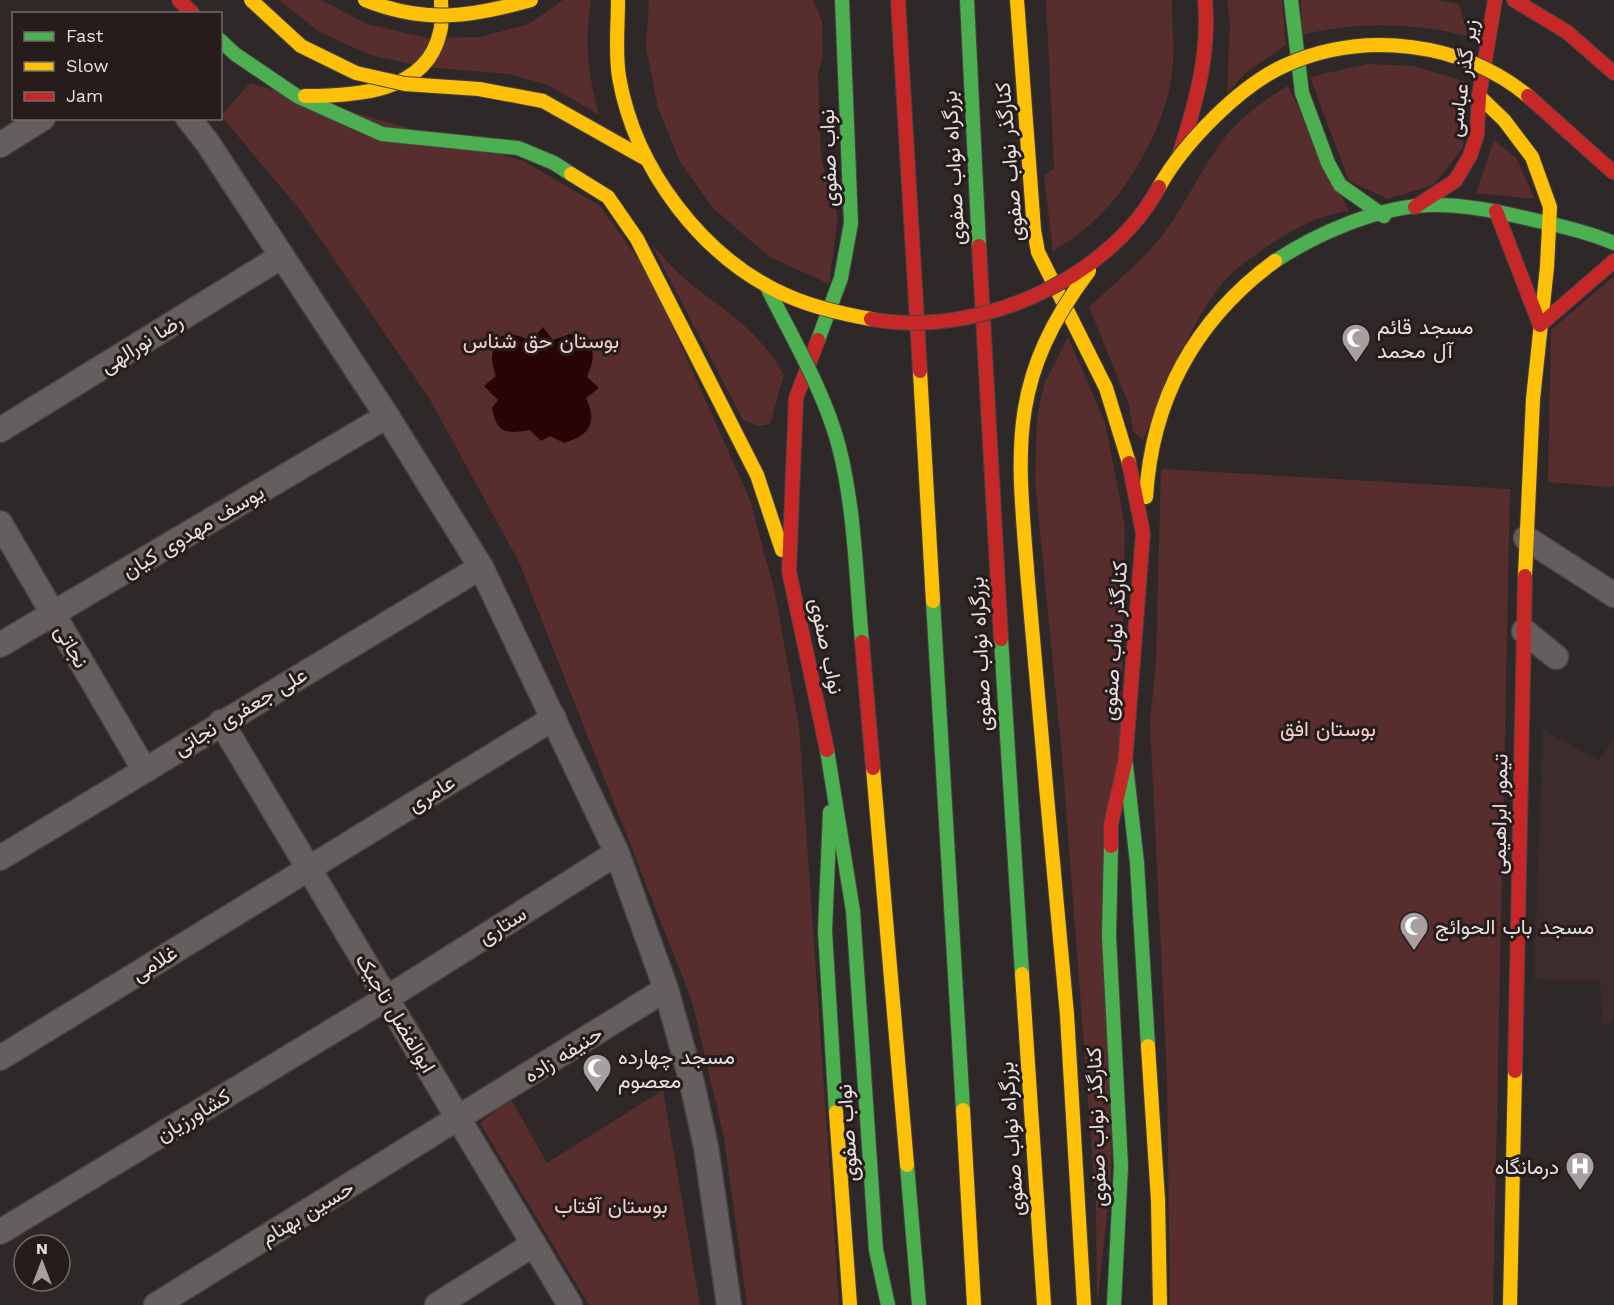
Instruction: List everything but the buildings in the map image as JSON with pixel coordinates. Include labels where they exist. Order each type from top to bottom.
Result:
[{"type":"main road","points":[[179,0],[191,12]]},
{"type":"main road","points":[[251,0],[301,46],[356,73],[405,84],[479,89],[543,101],[646,159]]},
{"type":"main road","points":[[365,0],[387,10],[420,16],[461,18],[531,0]]},
{"type":"main road","points":[[297,96],[354,96],[384,90],[412,74],[431,58],[440,35],[441,0]]},
{"type":"main road","points":[[618,0],[620,78],[646,159],[677,208],[717,251],[766,285],[821,309],[879,322],[939,322],[998,310],[1053,288],[1102,254]]},
{"type":"main road","name":"نواب صفوی","points":[[842,0],[851,223],[848,251],[841,278],[796,398],[789,571],[832,771],[853,911],[876,1250],[888,1305]]},
{"type":"main road","name":"بزرگراه نواب صفوی","points":[[898,0],[974,1305]]},
{"type":"main road","name":"بزرگراه نواب صفوی","points":[[967,0],[979,280],[1009,800],[1044,1305]]},
{"type":"main road","name":"کنارگذر نواب صفوی","points":[[1017,0],[1034,230],[1038,252],[1106,388],[1127,455],[1143,533],[1125,763],[1111,825],[1109,936],[1121,1166],[1114,1305]]},
{"type":"main road","points":[[1084,1305],[1067,1015],[1021,490],[1020,440],[1026,397],[1049,333],[1074,290],[1102,254],[1147,208],[1180,153],[1202,88],[1208,20],[1205,0]]},
{"type":"main road","points":[[1291,0],[1302,93],[1328,163],[1340,185],[1384,216]]},
{"type":"main road","name":"زیر گذر عباسی","points":[[1415,207],[1455,181],[1470,156],[1477,134],[1479,96],[1495,0]]},
{"type":"main road","points":[[1514,0],[1542,12],[1582,41],[1614,73]]},
{"type":"main road","points":[[222,42],[235,54],[297,96],[344,119],[382,134],[518,148],[554,163],[608,197],[637,239],[663,286],[757,475],[789,571]]},
{"type":"main road","points":[[1180,153],[1272,72],[1301,60],[1342,49],[1388,44],[1427,47],[1466,59],[1504,76],[1549,110],[1614,173]]},
{"type":"main road","name":"تیمور ابراهیمی","points":[[1479,96],[1509,125],[1532,158],[1550,207],[1548,267],[1540,325],[1526,538],[1510,1305]]},
{"type":"main road","points":[[1143,533],[1150,452],[1162,407],[1177,372],[1202,331],[1234,294],[1259,272],[1303,243],[1415,207],[1496,211],[1575,229],[1614,243]]},
{"type":"main road","points":[[1496,211],[1540,325],[1614,261]]},
{"type":"main road","points":[[766,285],[824,402],[839,448],[852,525],[919,1305]]},
{"type":"main road","points":[[1125,763],[1137,863],[1158,1200],[1160,1305]]},
{"type":"main road","points":[[832,771],[825,931],[844,1254],[850,1305]]},
{"type":"street","points":[[0,145],[40,120]]},
{"type":"street","points":[[190,120],[207,142],[387,416],[481,567],[617,853],[666,989],[692,1083],[703,1136],[729,1305]]},
{"type":"street","name":"رضا نورالهی","points":[[0,430],[282,256]]},
{"type":"street","name":"یوسف مهدوی کیان","points":[[0,645],[387,416]]},
{"type":"street","name":"نجاتی","points":[[0,523],[144,769]]},
{"type":"street","points":[[1526,538],[1614,596]]},
{"type":"street","name":"علی جعفری نجاتی","points":[[0,858],[221,722],[481,567]]},
{"type":"street","points":[[1524,631],[1556,657]]},
{"type":"street","name":"عامری","points":[[309,868],[554,718]]},
{"type":"street","name":"ابوالفضل تاجیک","points":[[221,722],[570,1305]]},
{"type":"street","name":"ستاری","points":[[387,998],[617,853]]},
{"type":"street","name":"غلامی","points":[[0,1058],[309,868]]},
{"type":"street","name":"حنیفه زاده","points":[[459,1119],[666,989]]},
{"type":"street","name":"کشاورزیان","points":[[0,1232],[387,998]]},
{"type":"street","name":"حسین بهنام","points":[[156,1305],[459,1119]]},
{"type":"street","points":[[437,1305],[534,1244]]},
{"type":"shaded area","points":[[543,327],[553,340],[570,334],[582,334],[593,354],[587,377],[599,388],[586,398],[590,407],[591,422],[580,436],[564,443],[550,436],[541,441],[530,430],[509,432],[504,430],[497,423],[492,408],[498,400],[484,386],[496,376],[492,356],[501,336],[515,335],[532,340]]},
{"type":"shaded area","points":[[1543,729],[1599,761],[1614,737],[1614,1020],[1603,1026],[1600,980],[1534,979]]},
{"type":"green space","points":[[279,0],[321,0],[367,24],[427,38],[480,37],[529,24],[563,0],[591,0],[588,58],[599,115],[548,85],[509,74],[425,67],[370,55],[318,31]]},
{"type":"green space","points":[[649,0],[813,0],[822,21],[823,55],[818,73],[821,158],[838,217],[829,284],[768,256],[713,208],[680,162],[658,108],[646,47]]},
{"type":"green space","points":[[1046,0],[1172,0],[1173,64],[1165,106],[1157,128],[1135,171],[1108,207],[1088,226],[1053,252],[1044,175],[1054,168]]},
{"type":"green space","points":[[1227,0],[1282,0],[1286,45],[1247,72],[1227,93],[1230,22]]},
{"type":"green space","points":[[1301,0],[1436,0],[1459,4],[1468,36],[1426,28],[1385,25],[1344,27],[1302,35]]},
{"type":"green space","points":[[1366,64],[1415,66],[1466,82],[1463,148],[1433,185],[1388,199],[1349,181],[1310,77]]},
{"type":"green space","name":"بوستان حق شناس","points":[[250,83],[524,161],[600,206],[649,274],[750,500],[775,593],[799,726],[839,1305],[747,1305],[724,1138],[692,1001],[519,562],[429,398],[301,211],[222,115]]},
{"type":"green space","points":[[1288,86],[1349,211],[1319,218],[1292,231],[1250,259],[1227,278],[1214,294],[1190,333],[1143,440],[1133,431],[1129,405],[1089,307],[1156,243],[1217,148],[1232,129],[1258,106]]},
{"type":"green space","points":[[1494,140],[1516,158],[1535,199],[1476,193]]},
{"type":"green space","points":[[652,245],[685,279],[751,332],[773,358],[784,375],[770,424],[759,426],[743,420]]},
{"type":"green space","points":[[1614,276],[1614,485],[1611,487],[1548,482],[1551,330]]},
{"type":"green space","points":[[1068,337],[1105,422],[1125,526],[1111,1179],[1097,1305],[1096,1205],[1062,755],[1035,481],[1037,418],[1044,384]]},
{"type":"green space","name":"بوستان افق","points":[[1161,469],[1510,489],[1493,1305],[1170,1305],[1167,1075],[1150,723],[1156,661]]},
{"type":"green space","name":"بوستان آفتاب","points":[[663,1090],[700,1305],[589,1305],[480,1123],[511,1099],[547,1163]]},
{"type":"traffic: fast","points":[[818,340],[841,278],[851,223],[842,0]]},
{"type":"traffic: fast","points":[[967,0],[979,246]]},
{"type":"traffic: fast","points":[[1291,0],[1302,93],[1328,163],[1340,185],[1384,216]]},
{"type":"traffic: fast","points":[[222,42],[235,54],[297,96],[382,134],[518,148],[554,163],[571,174]]},
{"type":"traffic: fast","points":[[1275,261],[1310,241],[1349,223],[1389,211],[1430,205],[1469,207],[1508,214],[1575,230],[1614,243]]},
{"type":"traffic: fast","points":[[766,285],[816,385],[839,447],[852,520],[862,642]]},
{"type":"traffic: fast","points":[[933,601],[963,1110]]},
{"type":"traffic: fast","points":[[1001,639],[1022,974]]},
{"type":"traffic: fast","points":[[827,750],[853,911],[876,1250],[888,1305]]},
{"type":"traffic: fast","points":[[1126,765],[1137,863],[1148,1046]]},
{"type":"traffic: fast","points":[[830,812],[825,931],[836,1112]]},
{"type":"traffic: fast","points":[[1111,846],[1109,936],[1121,1166],[1114,1305]]},
{"type":"traffic: fast","points":[[907,1165],[919,1305]]},
{"type":"traffic: slow","points":[[251,0],[301,46],[356,73],[405,84],[479,89],[543,101],[646,159]]},
{"type":"traffic: slow","points":[[365,0],[387,8],[428,15],[468,14],[531,0]]},
{"type":"traffic: slow","points":[[305,96],[366,92],[405,79],[420,68],[433,52],[441,28],[441,0]]},
{"type":"traffic: slow","points":[[618,0],[618,68],[627,111],[640,145],[657,177],[678,207],[701,235],[757,280],[808,304],[871,319]]},
{"type":"traffic: slow","points":[[1017,0],[1034,230],[1038,252],[1106,388],[1129,463]]},
{"type":"traffic: slow","points":[[1159,187],[1182,153],[1214,117],[1232,101],[1268,74],[1316,54],[1348,47],[1380,45],[1412,47],[1443,53],[1473,63],[1502,78],[1528,96]]},
{"type":"traffic: slow","points":[[1479,96],[1504,120],[1532,157],[1550,207],[1547,267],[1533,399],[1525,576]]},
{"type":"traffic: slow","points":[[571,174],[608,197],[637,239],[757,475],[782,550]]},
{"type":"traffic: slow","points":[[1146,497],[1157,427],[1168,394],[1183,364],[1201,335],[1222,309],[1275,261]]},
{"type":"traffic: slow","points":[[1046,786],[1022,495],[1023,420],[1030,384],[1043,348],[1062,311],[1089,271]]},
{"type":"traffic: slow","points":[[920,371],[933,601]]},
{"type":"traffic: slow","points":[[873,768],[907,1165]]},
{"type":"traffic: slow","points":[[1046,786],[1067,1015],[1084,1305]]},
{"type":"traffic: slow","points":[[1022,974],[1044,1305]]},
{"type":"traffic: slow","points":[[1148,1046],[1158,1200],[1160,1305]]},
{"type":"traffic: slow","points":[[1510,1305],[1515,1071]]},
{"type":"traffic: slow","points":[[963,1110],[974,1305]]},
{"type":"traffic: slow","points":[[836,1112],[850,1305]]},
{"type":"traffic: jam","points":[[179,0],[191,12]]},
{"type":"traffic: jam","points":[[898,0],[920,371]]},
{"type":"traffic: jam","points":[[1180,153],[1204,59],[1205,0]]},
{"type":"traffic: jam","points":[[1415,207],[1455,181],[1470,156],[1477,134],[1479,96],[1495,0]]},
{"type":"traffic: jam","points":[[1514,0],[1567,32],[1614,73]]},
{"type":"traffic: jam","points":[[1528,96],[1614,173]]},
{"type":"traffic: jam","points":[[871,319],[911,323],[953,320],[995,311],[1035,295],[1073,275],[1108,250],[1137,220],[1159,187]]},
{"type":"traffic: jam","points":[[1496,211],[1540,325],[1614,261]]},
{"type":"traffic: jam","points":[[979,246],[1001,639]]},
{"type":"traffic: jam","points":[[818,340],[796,398],[789,571],[827,750]]},
{"type":"traffic: jam","points":[[1111,846],[1111,824],[1125,763],[1143,533],[1129,463]]},
{"type":"traffic: jam","points":[[1515,1071],[1525,576]]},
{"type":"traffic: jam","points":[[862,642],[873,768]]},
{"type":"place","name":"مسجد قائم آل محمد","points":[[1356,364]]},
{"type":"place","name":"مسجد باب الحوائج","points":[[1414,952]]},
{"type":"place","name":"مسجد چهارده معصوم","points":[[597,1094]]},
{"type":"place","name":"درمانگاه","points":[[1580,1192]]}]
